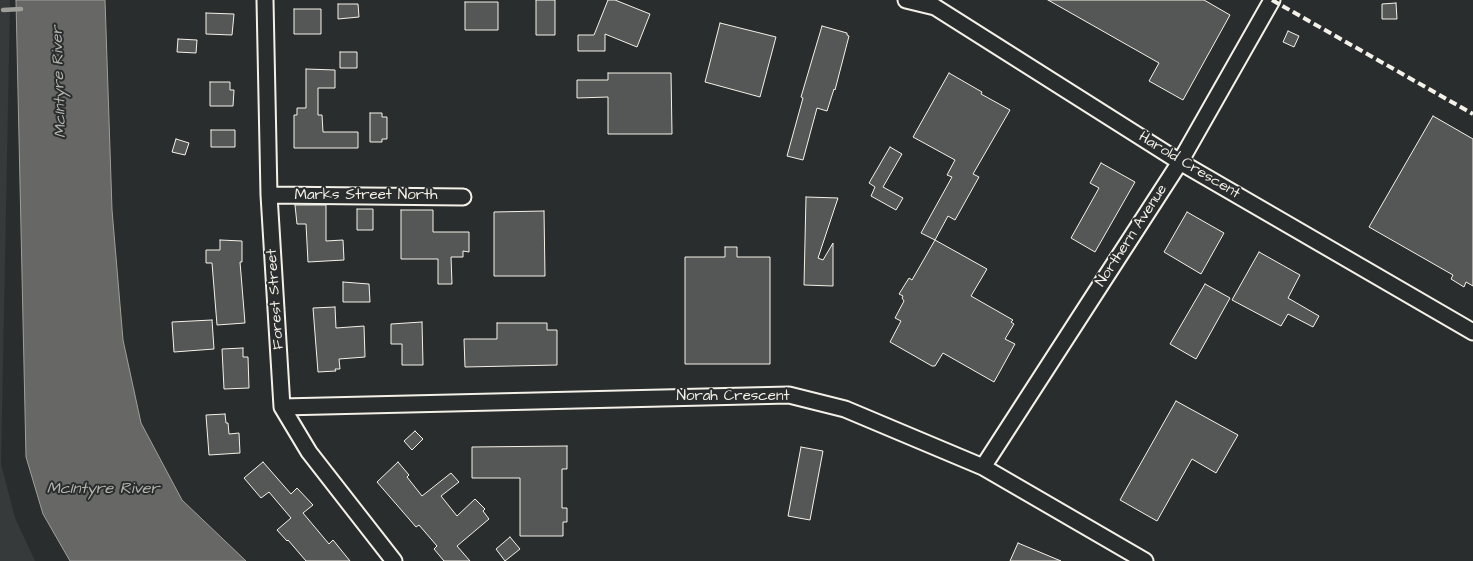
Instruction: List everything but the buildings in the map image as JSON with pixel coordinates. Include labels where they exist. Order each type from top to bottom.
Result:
[{"type":"street","name":"Forest Street","points":[[265,0],[269,195],[282,407],[309,452],[394,561]]},
{"type":"street","name":"Harold Crescent","points":[[906,0],[935,8],[1180,162],[1473,332]]},
{"type":"street","name":"Northern Avenue","points":[[983,467],[1180,162],[1272,0]]},
{"type":"street","name":"Marks Street North","points":[[269,195],[463,197]]},
{"type":"street","name":"Norah Crescent","points":[[282,407],[789,395],[845,409],[983,467],[1146,561]]},
{"type":"shaded area","points":[[0,0],[10,0],[1,464],[15,518],[35,561],[0,561]]},
{"type":"water","name":"McIntyre River","points":[[16,0],[105,0],[112,210],[123,340],[141,423],[182,500],[246,561],[70,561],[43,514],[26,457]]},
{"type":"waterway","points":[[3,10],[21,9]]},
{"type":"railway","points":[[1272,0],[1473,114]]}]
